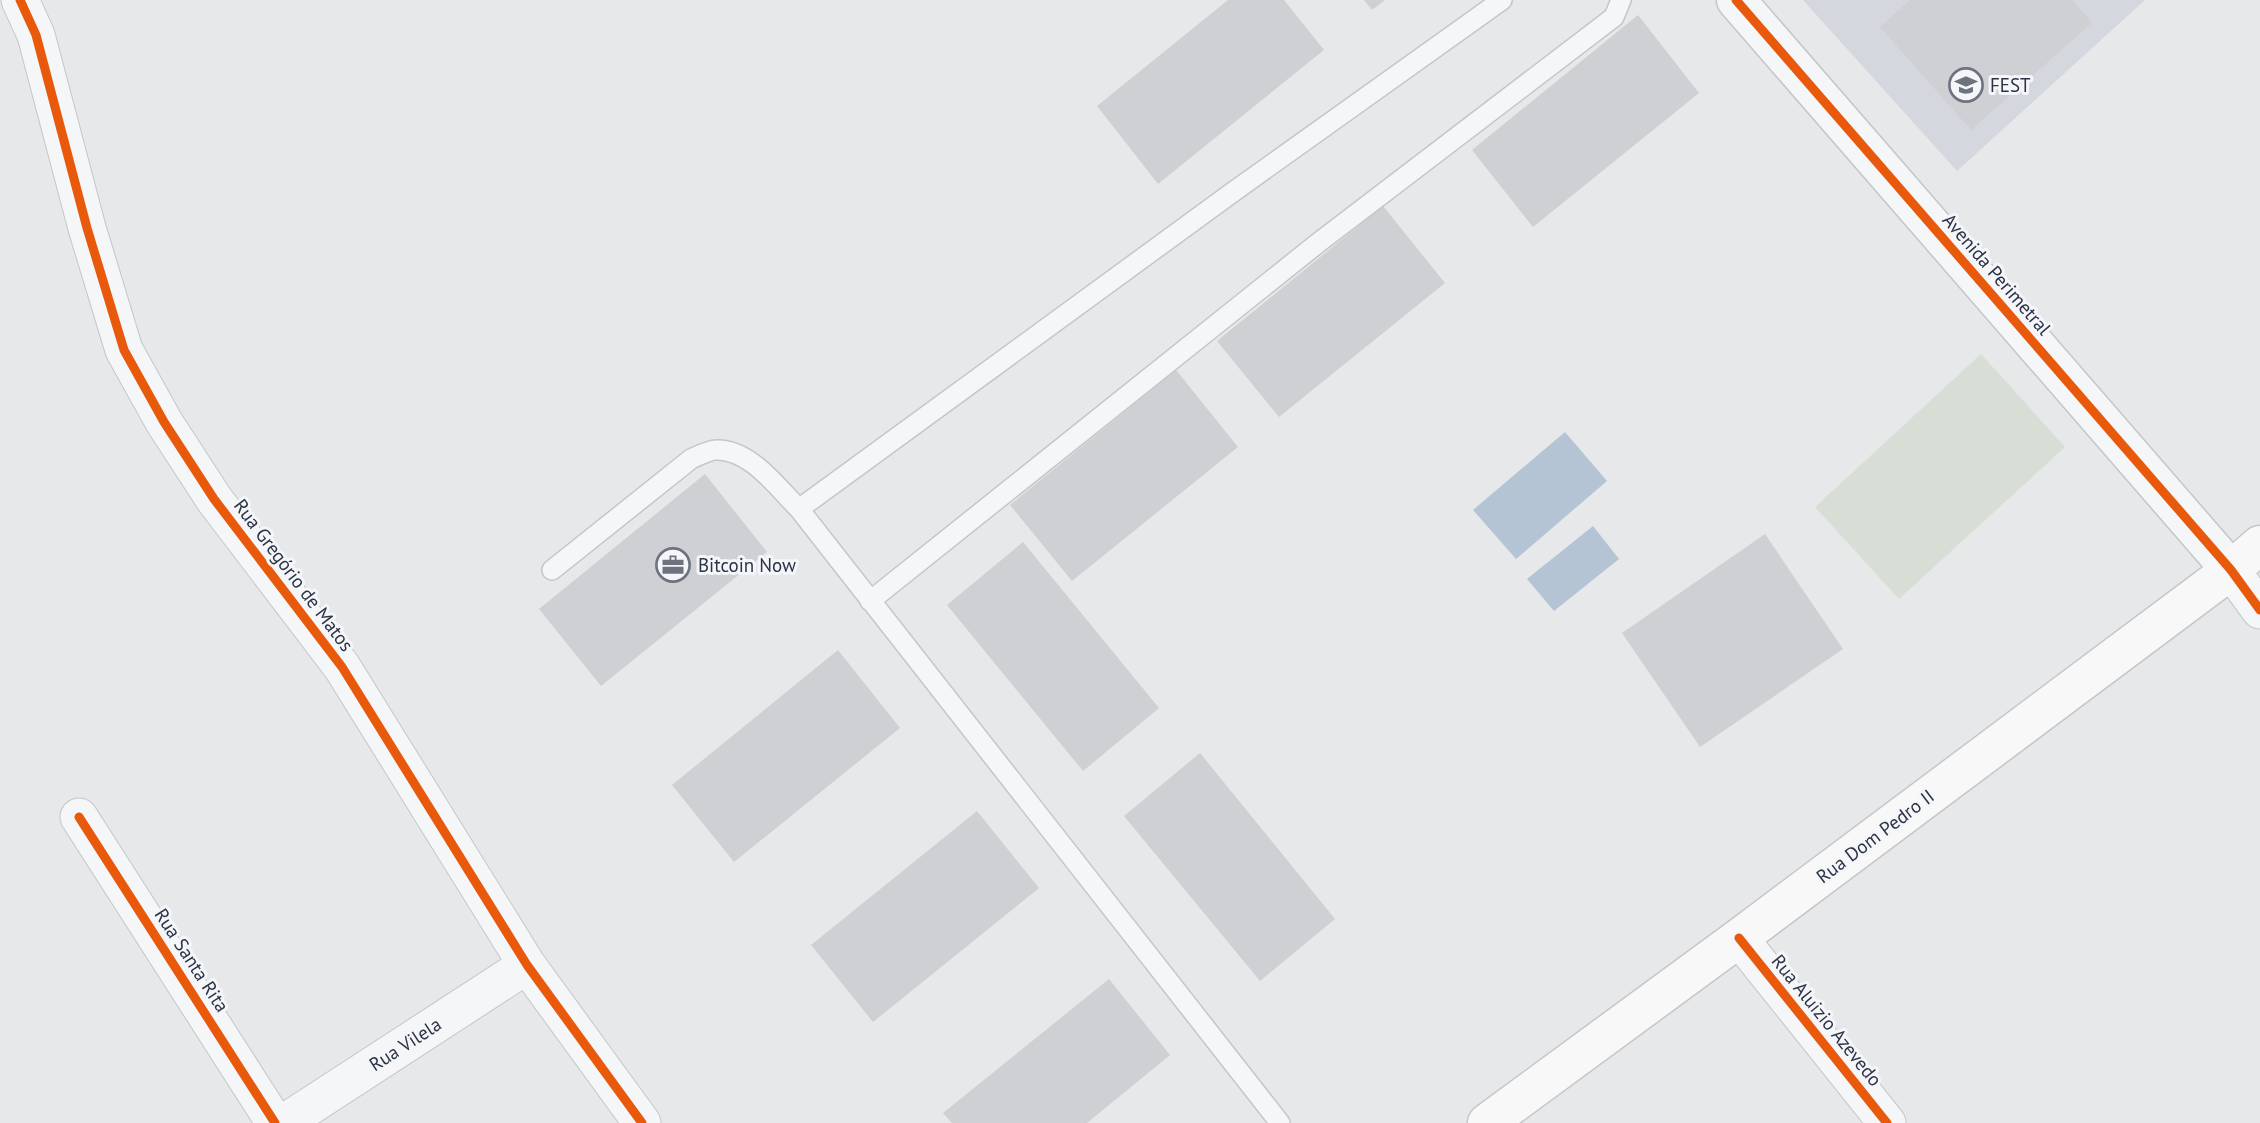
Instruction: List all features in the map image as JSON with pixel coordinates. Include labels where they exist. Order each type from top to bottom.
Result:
[{"type":"main road","name":"Rua Dom Pedro II","points":[[1487,1123],[1740,938],[2231,570],[2260,545]]},
{"type":"street","name":"Rua Gregório de Matos","points":[[20,0],[36,35],[87,228],[124,350],[164,422],[214,499],[342,667],[527,965],[642,1123]]},
{"type":"street","name":"Avenida Perimetral","points":[[1737,0],[2231,570]]},
{"type":"street","points":[[2231,570],[2260,610]]},
{"type":"street","name":"Rua Santa Rita","points":[[79,817],[275,1123]]},
{"type":"street","name":"Rua Aluizio Azevedo","points":[[1740,938],[1887,1123]]},
{"type":"street","name":"Rua Vilela","points":[[284,1123],[527,965]]},
{"type":"lane","points":[[799,509],[1233,192],[1502,0]]},
{"type":"lane","points":[[870,601],[1318,243],[1614,17],[1621,0]]},
{"type":"lane","points":[[552,570],[691,459],[715,449],[740,454],[799,509],[1280,1123]]},
{"type":"shaded area","name":"FEST","points":[[1803,0],[2145,0],[1957,171]]},
{"type":"shaded area","points":[[1981,354],[2065,447],[1899,599],[1815,507]]},
{"type":"water","points":[[1565,432],[1607,481],[1516,559],[1473,510]]},
{"type":"water","points":[[1593,526],[1619,559],[1554,611],[1527,579]]},
{"type":"building","points":[[1228,0],[1284,0],[1324,50],[1158,184],[1097,106]]},
{"type":"building","points":[[1364,0],[1385,0],[1372,10]]},
{"type":"building","points":[[1910,0],[2072,0],[2092,23],[1971,130],[1880,27]]},
{"type":"building","points":[[1638,15],[1699,93],[1533,227],[1472,150]]},
{"type":"building","points":[[1383,206],[1445,283],[1279,417],[1217,341]]},
{"type":"building","points":[[1176,370],[1238,447],[1072,581],[1010,505]]},
{"type":"building","points":[[705,474],[767,552],[601,686],[539,609]]},
{"type":"building","points":[[1765,534],[1843,649],[1700,747],[1622,633]]},
{"type":"building","points":[[1023,542],[1159,708],[1083,771],[947,605]]},
{"type":"building","points":[[838,650],[900,728],[734,862],[672,785]]},
{"type":"building","points":[[1200,753],[1335,919],[1260,981],[1124,816]]},
{"type":"building","points":[[977,811],[1039,888],[873,1022],[811,945]]},
{"type":"building","points":[[1109,979],[1170,1055],[1087,1123],[952,1123],[943,1113]]},
{"type":"cycle path","points":[[20,0],[36,35],[87,228],[124,350],[164,422],[214,499],[342,667],[527,965],[642,1123]]},
{"type":"cycle path","points":[[1736,0],[2231,570],[2260,610]]},
{"type":"cycle path","points":[[79,817],[275,1123]]},
{"type":"cycle path","points":[[1739,938],[1887,1123]]},
{"type":"place","name":"FEST","points":[[1966,85]]},
{"type":"place","name":"Bitcoin Now","points":[[673,565]]}]
